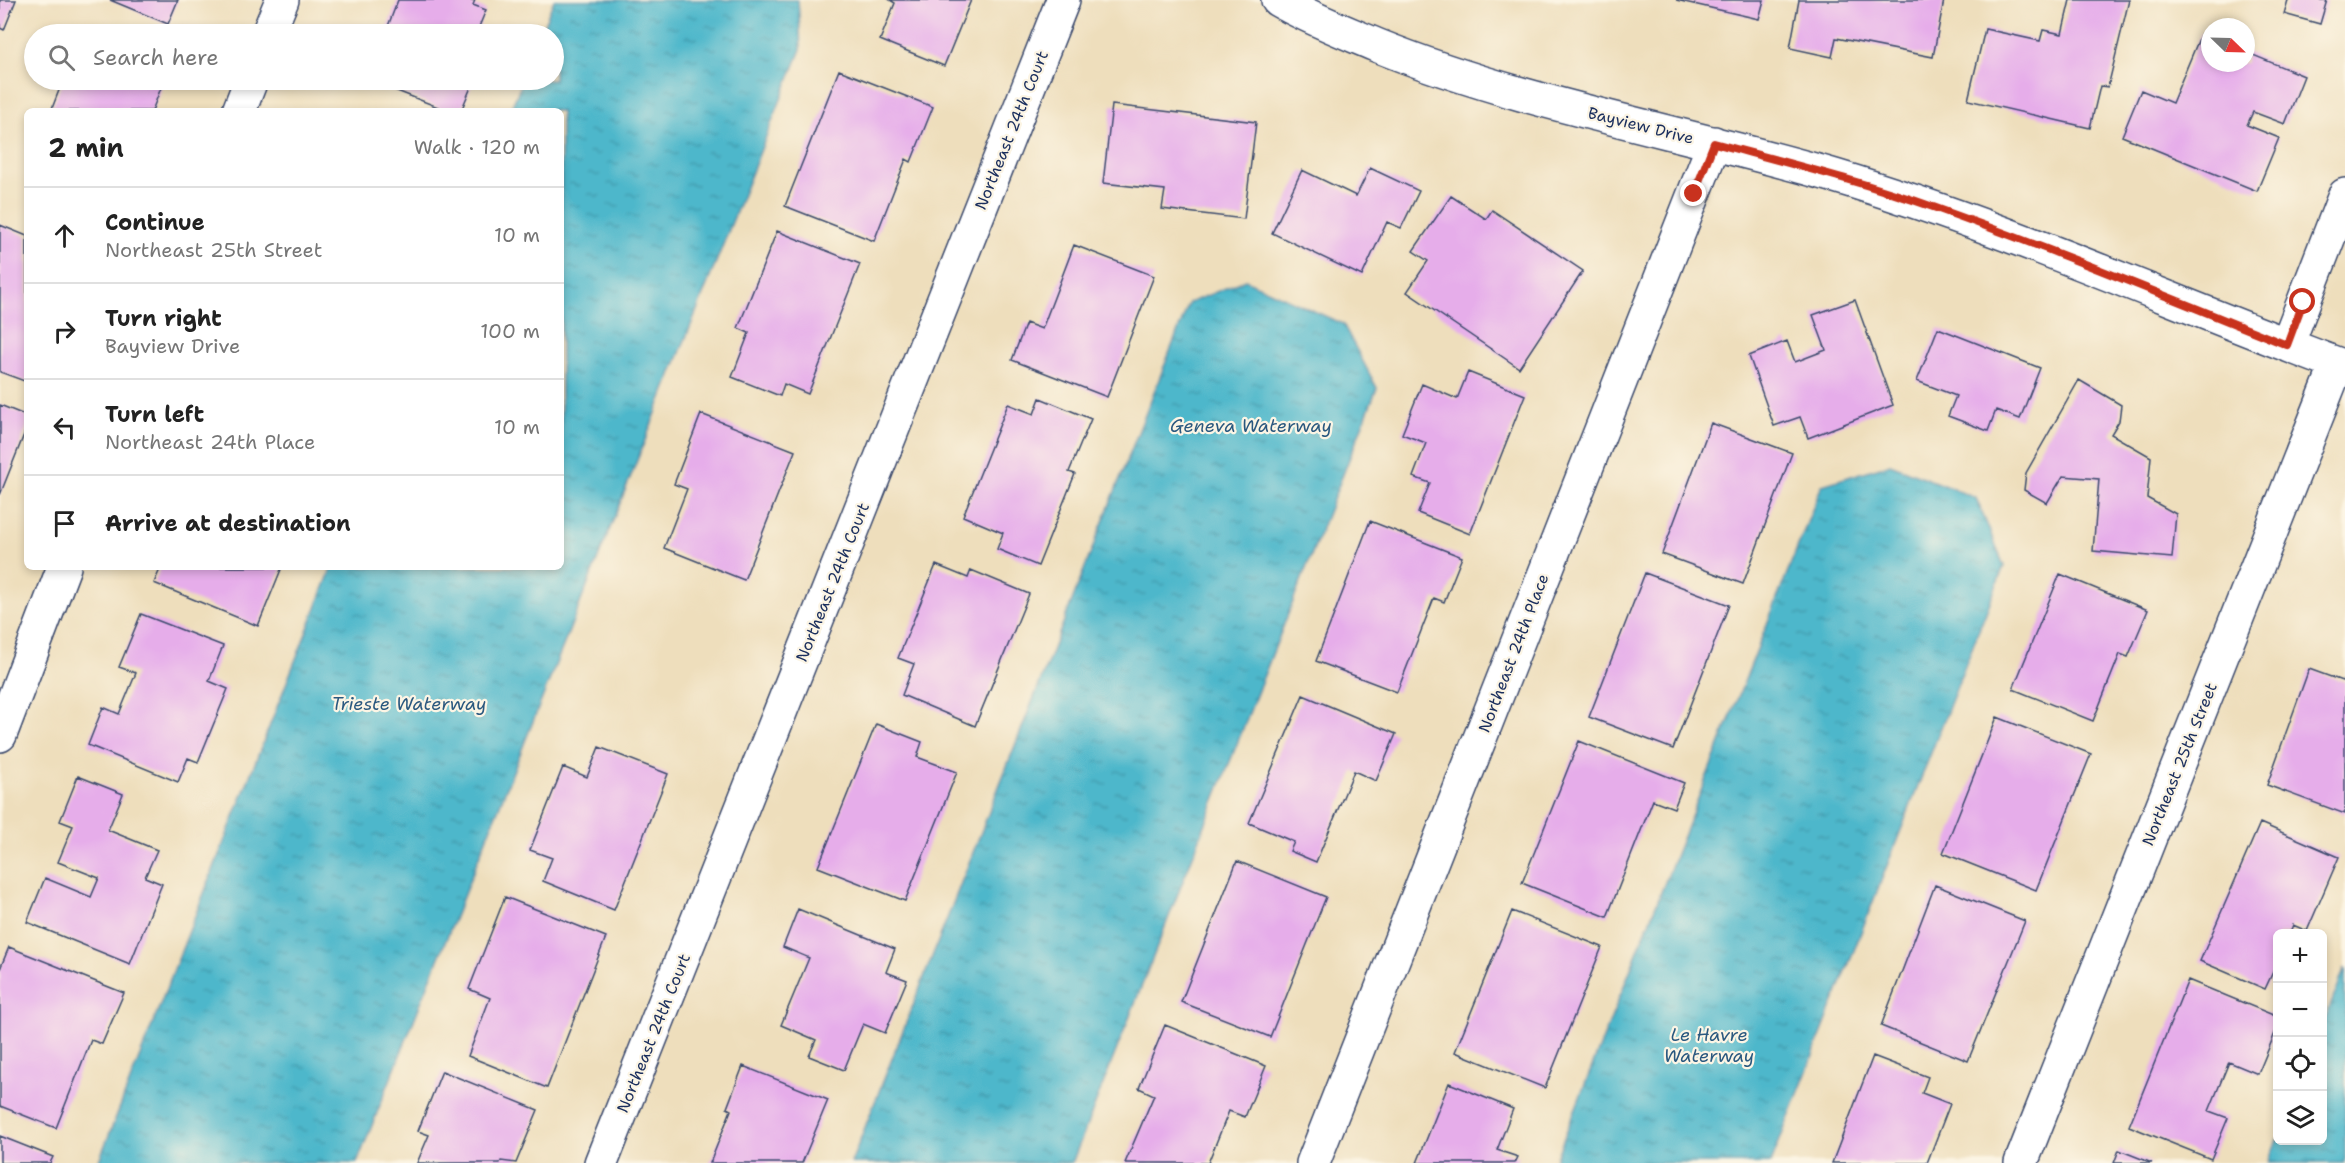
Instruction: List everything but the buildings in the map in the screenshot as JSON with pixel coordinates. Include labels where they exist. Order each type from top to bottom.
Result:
[{"type":"street","points":[[272,24],[282,0]]},
{"type":"street","name":"Northeast 24th Court","points":[[601,1163],[1063,0]]},
{"type":"street","name":"Bayview Drive","points":[[1278,0],[1337,29],[1418,62],[1526,97],[1714,143],[1935,207],[2341,366]]},
{"type":"street","points":[[240,108],[247,90]]},
{"type":"street","name":"Northeast 24th Place","points":[[1313,1163],[1714,143]]},
{"type":"street","points":[[2287,345],[2345,195]]},
{"type":"street","name":"Northeast 25th Street","points":[[2021,1163],[2341,366]]},
{"type":"street","points":[[0,735],[63,570]]},
{"type":"water","name":"Trieste Waterway","points":[[554,0],[798,0],[801,49],[357,1163],[98,1163],[331,570],[564,570],[564,108],[511,108],[519,90],[564,90],[564,24],[544,24]]},
{"type":"water","name":"Geneva Waterway","points":[[1245,280],[1343,324],[1377,388],[1072,1163],[851,1163],[1189,303]]},
{"type":"water","name":"Le Havre Waterway","points":[[1890,464],[1976,498],[2004,566],[1771,1163],[1554,1163],[1822,485]]},
{"type":"water","points":[[2345,968],[2345,1163],[2268,1163],[2275,1145],[2327,1145],[2327,1015]]},
{"type":"route","points":[[1694,194],[1714,143],[1935,207],[2287,345],[2303,302]]}]
